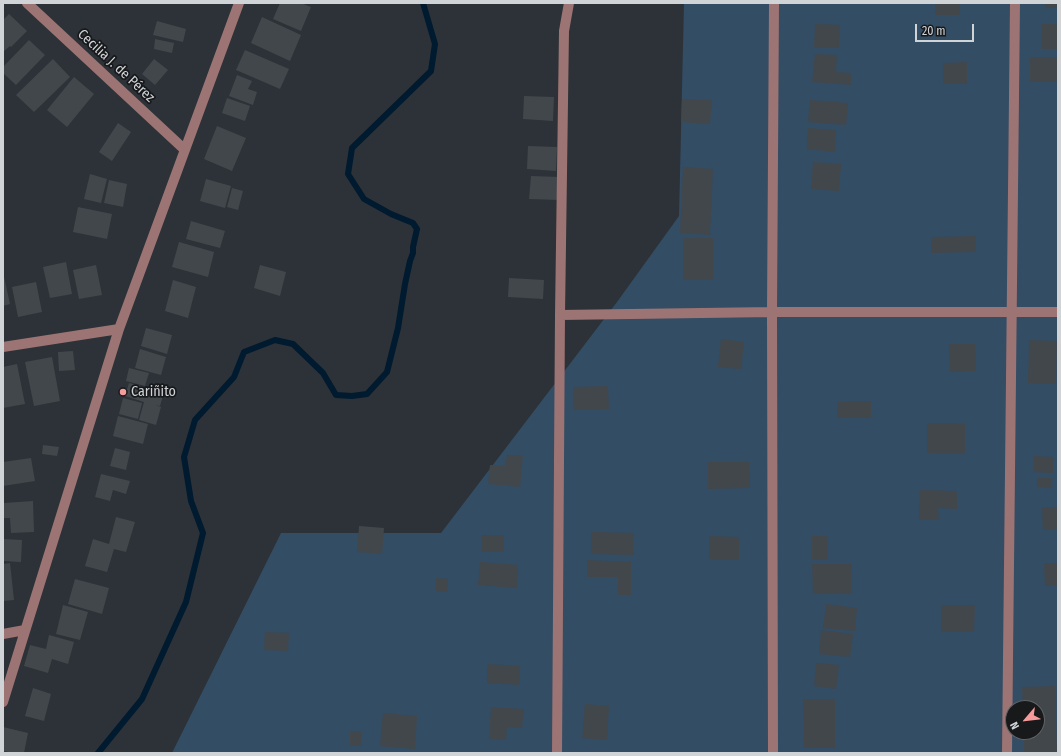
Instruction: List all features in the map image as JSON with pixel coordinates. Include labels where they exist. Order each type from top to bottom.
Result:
[{"type":"street","name":"Cecilia J. de Pérez","points":[[27,3],[185,150]]},
{"type":"street","points":[[3,702],[119,329],[239,3]]},
{"type":"street","points":[[557,753],[560,315],[564,31],[569,3]]},
{"type":"street","points":[[773,753],[772,312],[774,3]]},
{"type":"street","points":[[1007,753],[1015,3]]},
{"type":"street","points":[[560,315],[772,312],[1058,312]]},
{"type":"street","points":[[3,347],[119,329]]},
{"type":"street","points":[[3,634],[25,630]]},
{"type":"shaded area","points":[[684,3],[1058,3],[1058,753],[172,753],[281,533],[441,533],[617,302],[679,216]]},
{"type":"building","points":[[280,3],[301,3],[311,7],[301,31],[273,19]]},
{"type":"building","points":[[935,3],[960,3],[960,15],[935,15]]},
{"type":"building","points":[[1045,3],[1058,3],[1058,8],[1045,8]]},
{"type":"building","points":[[9,14],[27,31],[11,47],[10,46],[3,52],[3,20]]},
{"type":"building","points":[[262,17],[301,35],[290,61],[251,43]]},
{"type":"building","points":[[157,21],[186,29],[183,42],[153,35]]},
{"type":"building","points":[[815,24],[840,25],[839,48],[814,47]]},
{"type":"building","points":[[1042,24],[1058,24],[1058,49],[1042,49]]},
{"type":"building","points":[[155,39],[174,43],[172,53],[154,49]]},
{"type":"building","points":[[29,40],[45,55],[16,85],[3,73],[3,67]]},
{"type":"building","points":[[245,50],[289,69],[280,89],[236,70]]},
{"type":"building","points":[[815,54],[837,55],[836,72],[851,73],[851,85],[812,82]]},
{"type":"building","points":[[1030,57],[1058,57],[1058,82],[1030,82]]},
{"type":"building","points":[[53,59],[70,77],[34,112],[16,95]]},
{"type":"building","points":[[154,59],[168,70],[155,85],[142,74]]},
{"type":"building","points":[[967,62],[967,84],[943,84],[943,63]]},
{"type":"building","points":[[237,75],[252,81],[248,89],[257,92],[253,105],[229,96]]},
{"type":"building","points":[[74,77],[94,94],[67,127],[47,110]]},
{"type":"building","points":[[524,96],[554,97],[553,121],[523,119]]},
{"type":"building","points":[[227,98],[250,106],[245,121],[222,113]]},
{"type":"building","points":[[682,99],[712,100],[710,124],[681,122]]},
{"type":"building","points":[[810,100],[848,103],[846,125],[808,122]]},
{"type":"building","points":[[118,123],[131,132],[112,161],[99,152]]},
{"type":"building","points":[[217,126],[246,138],[232,171],[204,159]]},
{"type":"building","points":[[808,128],[836,130],[835,152],[807,149]]},
{"type":"building","points":[[528,146],[557,147],[556,171],[527,169]]},
{"type":"building","points":[[813,162],[841,164],[839,191],[811,189]]},
{"type":"building","points":[[683,167],[713,169],[710,235],[680,233]]},
{"type":"building","points":[[90,174],[107,179],[101,203],[84,199]]},
{"type":"building","points":[[531,176],[560,177],[559,200],[529,199]]},
{"type":"building","points":[[206,179],[231,186],[225,208],[200,201]]},
{"type":"building","points":[[109,180],[127,184],[123,207],[104,203]]},
{"type":"building","points":[[232,188],[243,191],[238,210],[227,207]]},
{"type":"building","points":[[78,207],[112,214],[107,239],[73,232]]},
{"type":"building","points":[[191,221],[225,231],[220,248],[186,239]]},
{"type":"building","points":[[976,236],[976,252],[931,253],[931,237]]},
{"type":"building","points":[[683,238],[713,238],[713,280],[683,280]]},
{"type":"building","points":[[179,242],[214,252],[208,277],[172,267]]},
{"type":"building","points":[[66,262],[72,294],[50,298],[43,267]]},
{"type":"building","points":[[96,265],[102,295],[79,299],[73,270]]},
{"type":"building","points":[[260,265],[286,272],[280,296],[254,288]]},
{"type":"building","points":[[3,272],[10,304],[3,306]]},
{"type":"building","points":[[509,278],[544,280],[543,299],[508,297]]},
{"type":"building","points":[[173,280],[196,287],[188,318],[165,311]]},
{"type":"building","points":[[36,282],[42,312],[18,317],[12,287]]},
{"type":"building","points":[[146,328],[172,335],[167,354],[141,346]]},
{"type":"building","points":[[721,339],[744,342],[741,369],[718,367]]},
{"type":"building","points":[[1029,340],[1057,341],[1056,384],[1028,383]]},
{"type":"building","points":[[949,344],[975,344],[976,371],[950,372]]},
{"type":"building","points":[[140,349],[166,357],[161,375],[135,368]]},
{"type":"building","points":[[73,351],[75,370],[59,371],[58,352]]},
{"type":"building","points":[[52,357],[60,401],[34,406],[25,362]]},
{"type":"building","points":[[17,364],[25,404],[3,408],[3,367]]},
{"type":"building","points":[[129,368],[149,373],[145,386],[126,381]]},
{"type":"building","points":[[129,383],[164,392],[160,406],[155,405],[161,407],[156,425],[139,420],[144,402],[125,396]]},
{"type":"building","points":[[608,386],[609,409],[573,410],[573,387]]},
{"type":"building","points":[[123,398],[142,403],[138,419],[119,414]]},
{"type":"building","points":[[871,401],[871,418],[837,418],[837,402]]},
{"type":"building","points":[[118,416],[148,424],[143,444],[113,436]]},
{"type":"building","points":[[927,423],[965,424],[965,454],[927,453]]},
{"type":"building","points":[[43,445],[59,447],[57,456],[42,454]]},
{"type":"building","points":[[115,448],[130,452],[126,470],[110,466]]},
{"type":"building","points":[[507,455],[523,456],[520,487],[488,484],[490,465],[505,466]]},
{"type":"building","points":[[1034,456],[1053,457],[1053,473],[1033,472]]},
{"type":"building","points":[[31,458],[35,481],[3,486],[3,462]]},
{"type":"building","points":[[708,462],[749,462],[750,488],[708,489]]},
{"type":"building","points":[[101,474],[130,481],[126,494],[113,490],[110,501],[95,497]]},
{"type":"building","points":[[1037,478],[1052,478],[1052,488],[1037,487]]},
{"type":"building","points":[[920,490],[957,491],[957,509],[938,508],[939,520],[919,519]]},
{"type":"building","points":[[33,501],[34,532],[11,533],[10,518],[4,518],[4,503]]},
{"type":"building","points":[[1042,507],[1058,507],[1058,530],[1043,530]]},
{"type":"building","points":[[116,517],[135,522],[126,552],[114,549],[107,572],[85,566],[93,539],[109,544]]},
{"type":"building","points":[[359,526],[384,528],[382,554],[357,552]]},
{"type":"building","points":[[591,532],[634,533],[634,555],[591,554]]},
{"type":"building","points":[[482,535],[504,536],[504,552],[482,552]]},
{"type":"building","points":[[709,536],[739,537],[739,560],[709,559]]},
{"type":"building","points":[[812,536],[828,536],[828,560],[812,560]]},
{"type":"building","points":[[3,539],[22,540],[21,562],[3,561]]},
{"type":"building","points":[[587,560],[631,562],[631,595],[618,595],[618,577],[587,577]]},
{"type":"building","points":[[480,562],[518,565],[517,588],[478,585]]},
{"type":"building","points":[[10,563],[14,600],[3,601],[3,564]]},
{"type":"building","points":[[1044,563],[1058,563],[1058,585],[1045,586]]},
{"type":"building","points":[[812,564],[852,564],[852,594],[813,594]]},
{"type":"building","points":[[436,578],[448,579],[447,592],[436,591]]},
{"type":"building","points":[[75,579],[109,588],[102,614],[68,604]]},
{"type":"building","points":[[826,604],[857,608],[855,631],[823,628]]},
{"type":"building","points":[[63,605],[88,612],[80,640],[56,634]]},
{"type":"building","points":[[941,605],[975,605],[974,632],[941,632]]},
{"type":"building","points":[[821,630],[853,634],[850,657],[819,654]]},
{"type":"building","points":[[265,632],[289,633],[288,651],[264,650]]},
{"type":"building","points":[[49,635],[74,642],[68,664],[52,659],[48,673],[24,666],[30,645],[46,649]]},
{"type":"building","points":[[816,663],[839,665],[836,689],[814,686]]},
{"type":"building","points":[[488,664],[520,666],[519,685],[487,683]]},
{"type":"building","points":[[1055,686],[1057,752],[1024,753],[1024,740],[1045,740],[1045,700],[1023,700],[1022,687]]},
{"type":"building","points":[[33,688],[51,694],[44,721],[25,716]]},
{"type":"building","points":[[803,699],[835,699],[835,748],[804,748]]},
{"type":"building","points":[[585,704],[609,706],[607,740],[582,738]]},
{"type":"building","points":[[491,707],[524,709],[522,728],[507,727],[506,740],[489,739]]},
{"type":"building","points":[[383,713],[417,716],[415,749],[380,746]]},
{"type":"building","points":[[3,727],[28,733],[24,753],[3,751]]},
{"type":"building","points":[[350,731],[362,732],[362,746],[350,746]]},
{"type":"waterway","points":[[98,753],[142,699],[186,602],[203,533],[191,501],[184,457],[195,420],[234,377],[244,352],[275,340],[293,344],[323,373],[336,395],[352,396],[367,394],[387,372],[398,328],[405,284],[413,253],[417,229],[413,223],[391,214],[364,199],[348,174],[352,148],[431,71],[435,44],[423,3]]},
{"type":"place","name":"Cariñito","points":[[123,392]]}]
